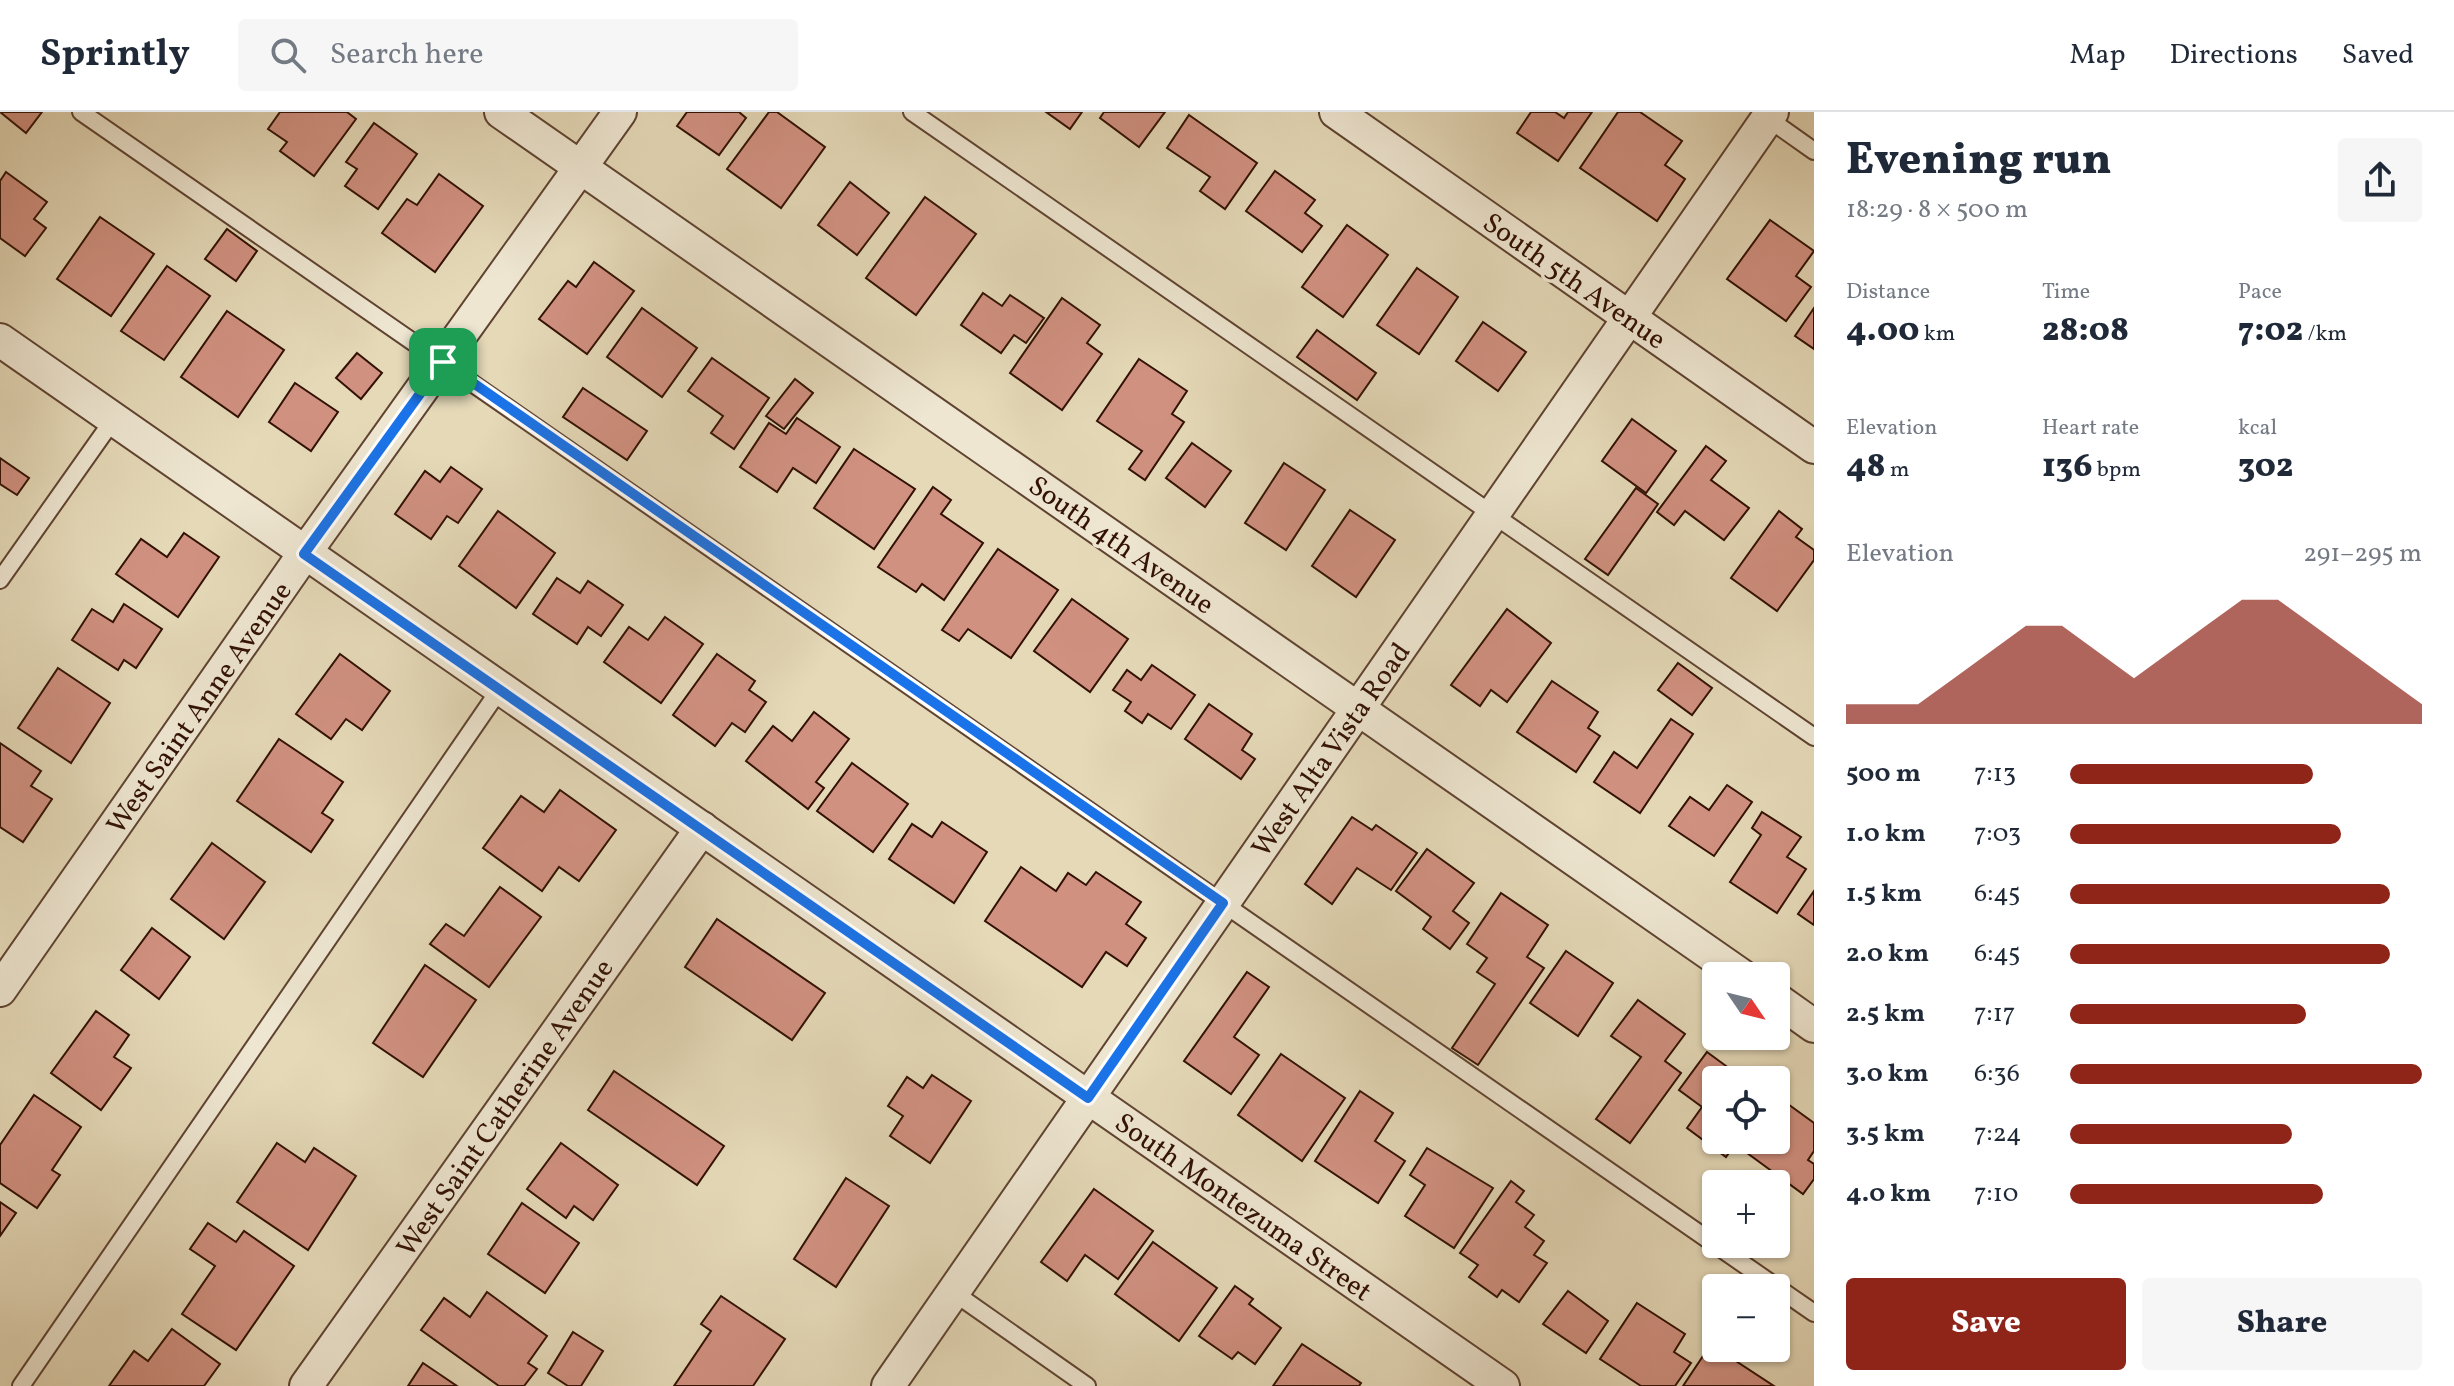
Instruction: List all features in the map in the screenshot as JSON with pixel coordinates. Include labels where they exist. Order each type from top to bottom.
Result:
[{"type":"street","name":"South 4th Avenue","points":[[501,112],[1722,962]]},
{"type":"street","name":"West Saint Anne Avenue","points":[[0,990],[304,554],[620,112]]},
{"type":"street","name":"South 5th Avenue","points":[[1336,112],[1814,447]]},
{"type":"street","name":"West Alta Vista Road","points":[[888,1386],[1494,513],[1766,114]]},
{"type":"street","name":"South Montezuma Street","points":[[0,340],[1503,1386]]},
{"type":"street","name":"West Saint Catherine Avenue","points":[[306,1386],[702,828]]},
{"type":"street","points":[[1790,1009],[1814,1026]]},
{"type":"lane","points":[[81,112],[1814,1313]]},
{"type":"lane","points":[[912,112],[1814,737]]},
{"type":"lane","points":[[1766,114],[1814,151]]},
{"type":"lane","points":[[0,580],[113,420]]},
{"type":"lane","points":[[21,1386],[500,689]]},
{"type":"lane","points":[[953,1292],[1087,1386]]},
{"type":"building","points":[[0,112],[42,112],[26,133]]},
{"type":"building","points":[[280,112],[347,112],[356,119],[314,176],[280,151],[287,142],[268,129]]},
{"type":"building","points":[[687,112],[739,112],[746,118],[719,155],[677,126]]},
{"type":"building","points":[[769,112],[777,112],[825,147],[781,208],[727,169]]},
{"type":"building","points":[[1046,112],[1082,112],[1070,129]]},
{"type":"building","points":[[1104,112],[1165,112],[1139,147],[1100,118]]},
{"type":"building","points":[[1531,112],[1555,112],[1564,118],[1568,112],[1592,112],[1558,161],[1517,133]]},
{"type":"building","points":[[1618,112],[1640,112],[1682,141],[1665,165],[1685,179],[1657,221],[1580,168]]},
{"type":"building","points":[[1189,115],[1257,163],[1225,209],[1200,191],[1210,177],[1167,148]]},
{"type":"building","points":[[374,123],[417,154],[378,209],[345,186],[357,169],[346,162]]},
{"type":"building","points":[[1275,171],[1315,200],[1305,213],[1322,226],[1302,252],[1246,211]]},
{"type":"building","points":[[6,172],[47,202],[34,219],[46,228],[25,256],[0,238],[0,181]]},
{"type":"building","points":[[439,174],[483,206],[435,272],[382,233],[407,199],[417,205]]},
{"type":"building","points":[[850,182],[889,213],[857,255],[818,225]]},
{"type":"building","points":[[925,197],[976,234],[916,315],[866,278]]},
{"type":"building","points":[[100,217],[154,254],[111,316],[57,279]]},
{"type":"building","points":[[1770,220],[1814,251],[1796,276],[1811,287],[1786,321],[1727,279]]},
{"type":"building","points":[[1347,225],[1388,255],[1343,317],[1302,287]]},
{"type":"building","points":[[227,229],[257,251],[236,281],[205,259]]},
{"type":"building","points":[[594,262],[634,291],[587,354],[539,319],[568,281],[576,287]]},
{"type":"building","points":[[167,266],[210,296],[164,360],[121,331]]},
{"type":"building","points":[[1417,268],[1458,297],[1419,354],[1377,325]]},
{"type":"building","points":[[983,293],[1002,306],[1010,295],[1044,318],[1026,343],[1014,335],[1001,353],[961,325]]},
{"type":"building","points":[[1062,298],[1100,325],[1087,343],[1102,354],[1062,410],[1010,373]]},
{"type":"building","points":[[642,308],[697,348],[662,397],[607,357]]},
{"type":"building","points":[[1814,308],[1814,349],[1795,336]]},
{"type":"building","points":[[227,311],[284,350],[238,417],[181,377]]},
{"type":"building","points":[[1483,322],[1526,352],[1498,391],[1456,361]]},
{"type":"building","points":[[1317,330],[1376,373],[1357,400],[1297,357]]},
{"type":"building","points":[[357,353],[382,373],[361,399],[336,378]]},
{"type":"building","points":[[712,358],[769,398],[734,449],[711,433],[723,416],[688,391]]},
{"type":"building","points":[[1139,359],[1187,391],[1172,414],[1184,422],[1145,480],[1129,469],[1142,451],[1097,421]]},
{"type":"building","points":[[795,379],[813,393],[784,429],[766,416]]},
{"type":"building","points":[[295,383],[338,412],[311,451],[269,422]]},
{"type":"building","points":[[583,388],[647,431],[627,460],[563,417]]},
{"type":"building","points":[[797,418],[840,447],[816,483],[793,468],[777,492],[740,467],[769,423],[786,434]]},
{"type":"building","points":[[1632,419],[1676,451],[1646,493],[1602,461]]},
{"type":"building","points":[[1192,443],[1231,471],[1205,507],[1166,478]]},
{"type":"building","points":[[1706,446],[1726,461],[1711,480],[1749,508],[1724,540],[1685,511],[1674,525],[1657,512]]},
{"type":"building","points":[[854,449],[915,489],[874,549],[814,508]]},
{"type":"building","points":[[0,458],[29,478],[17,495],[0,484]]},
{"type":"building","points":[[1284,463],[1325,490],[1286,550],[1245,523]]},
{"type":"building","points":[[451,467],[482,489],[458,523],[447,516],[431,539],[395,514],[425,471],[440,482]]},
{"type":"building","points":[[933,487],[951,500],[941,514],[983,543],[944,600],[922,584],[916,592],[878,567]]},
{"type":"building","points":[[1636,488],[1658,504],[1608,575],[1585,559]]},
{"type":"building","points":[[1350,510],[1395,540],[1356,597],[1312,566]]},
{"type":"building","points":[[498,511],[555,553],[516,608],[459,566]]},
{"type":"building","points":[[1779,511],[1802,529],[1796,537],[1814,550],[1814,560],[1777,611],[1731,578]]},
{"type":"building","points":[[184,533],[219,557],[178,617],[116,574],[141,539],[167,557]]},
{"type":"building","points":[[998,549],[1058,590],[1011,658],[968,629],[959,641],[942,630]]},
{"type":"building","points":[[557,578],[580,593],[588,581],[623,605],[601,636],[588,627],[577,644],[533,614]]},
{"type":"building","points":[[1072,599],[1128,639],[1090,692],[1034,651]]},
{"type":"building","points":[[124,604],[162,629],[136,668],[124,660],[118,670],[72,640],[92,609],[113,622]]},
{"type":"building","points":[[1507,609],[1551,643],[1507,702],[1491,690],[1480,706],[1451,685]]},
{"type":"building","points":[[665,617],[703,644],[661,703],[604,662],[629,627],[648,640]]},
{"type":"building","points":[[340,654],[390,691],[362,730],[346,719],[331,739],[296,714]]},
{"type":"building","points":[[717,654],[755,681],[749,690],[766,702],[745,732],[732,723],[715,746],[673,715]]},
{"type":"building","points":[[1678,663],[1712,688],[1692,715],[1658,690]]},
{"type":"building","points":[[1152,665],[1195,695],[1171,729],[1148,714],[1142,723],[1125,711],[1131,702],[1113,690],[1127,670],[1141,680]]},
{"type":"building","points":[[58,668],[110,703],[71,763],[18,728]]},
{"type":"building","points":[[1552,681],[1598,712],[1588,728],[1600,736],[1576,772],[1517,732]]},
{"type":"building","points":[[1209,704],[1252,734],[1242,750],[1255,759],[1241,779],[1185,739]]},
{"type":"building","points":[[814,712],[849,739],[816,782],[824,788],[808,809],[746,761],[773,726],[792,741]]},
{"type":"building","points":[[1671,719],[1693,734],[1640,813],[1594,782],[1614,752],[1637,768]]},
{"type":"building","points":[[279,739],[343,782],[322,813],[333,820],[311,852],[237,801]]},
{"type":"building","points":[[0,743],[41,771],[31,786],[52,799],[23,842],[0,827]]},
{"type":"building","points":[[852,763],[908,804],[873,852],[817,811]]},
{"type":"building","points":[[1727,785],[1752,802],[1714,856],[1669,826],[1690,797],[1709,810]]},
{"type":"building","points":[[560,790],[616,830],[579,881],[559,867],[542,891],[483,848],[521,796],[544,812]]},
{"type":"building","points":[[1762,812],[1801,837],[1787,857],[1806,869],[1777,913],[1730,882],[1761,835],[1752,828]]},
{"type":"building","points":[[1352,817],[1372,830],[1376,825],[1417,853],[1391,890],[1357,868],[1332,904],[1305,884]]},
{"type":"building","points":[[942,822],[987,852],[954,903],[889,859],[912,824],[932,837]]},
{"type":"building","points":[[212,843],[265,882],[224,939],[171,899]]},
{"type":"building","points":[[1427,849],[1474,883],[1453,911],[1469,923],[1450,949],[1423,929],[1431,917],[1396,891]]},
{"type":"building","points":[[1021,867],[1056,891],[1068,873],[1086,885],[1096,872],[1141,902],[1126,924],[1146,938],[1127,966],[1106,952],[1082,987],[985,921]]},
{"type":"building","points":[[500,887],[541,917],[489,987],[430,944],[446,924],[464,936]]},
{"type":"building","points":[[1814,891],[1814,925],[1798,914]]},
{"type":"building","points":[[1501,893],[1548,925],[1527,957],[1544,968],[1478,1065],[1452,1048],[1495,984],[1477,972],[1487,958],[1467,944]]},
{"type":"building","points":[[717,919],[825,993],[792,1040],[685,967]]},
{"type":"building","points":[[152,928],[190,957],[159,999],[121,970]]},
{"type":"building","points":[[1566,951],[1613,983],[1578,1036],[1530,1003]]},
{"type":"building","points":[[425,965],[476,1000],[423,1077],[373,1043]]},
{"type":"building","points":[[1247,972],[1269,987],[1234,1037],[1259,1055],[1231,1094],[1184,1061]]},
{"type":"building","points":[[1638,1000],[1685,1034],[1665,1061],[1681,1073],[1630,1143],[1596,1119],[1641,1057],[1611,1036]]},
{"type":"building","points":[[96,1011],[129,1035],[114,1057],[131,1068],[101,1110],[51,1073]]},
{"type":"building","points":[[1707,1052],[1726,1066],[1702,1066],[1702,1107],[1679,1090]]},
{"type":"building","points":[[1281,1054],[1345,1098],[1302,1161],[1238,1115]]},
{"type":"building","points":[[614,1071],[724,1146],[697,1185],[588,1110]]},
{"type":"building","points":[[932,1075],[971,1101],[930,1163],[890,1136],[903,1116],[888,1106],[907,1077],[923,1088]]},
{"type":"building","points":[[1360,1091],[1393,1113],[1375,1141],[1405,1161],[1378,1203],[1315,1161]]},
{"type":"building","points":[[34,1095],[81,1127],[52,1170],[60,1175],[37,1208],[0,1183],[0,1145]]},
{"type":"building","points":[[1790,1106],[1814,1123],[1814,1151],[1808,1160],[1814,1164],[1814,1179],[1803,1194],[1790,1184],[1790,1170],[1770,1170],[1748,1154],[1790,1154]]},
{"type":"building","points":[[1702,1107],[1702,1139],[1687,1128]]},
{"type":"building","points":[[277,1143],[305,1162],[314,1148],[356,1176],[308,1250],[237,1202]]},
{"type":"building","points":[[561,1143],[618,1185],[593,1220],[574,1206],[566,1218],[527,1189]]},
{"type":"building","points":[[1427,1148],[1493,1188],[1454,1248],[1405,1216],[1425,1185],[1410,1175]]},
{"type":"building","points":[[846,1178],[889,1206],[836,1287],[794,1259]]},
{"type":"building","points":[[1511,1181],[1524,1191],[1516,1202],[1534,1215],[1525,1227],[1544,1241],[1534,1255],[1547,1263],[1519,1302],[1502,1290],[1497,1297],[1469,1277],[1478,1265],[1460,1253]]},
{"type":"building","points":[[1094,1189],[1153,1231],[1118,1279],[1085,1255],[1067,1281],[1041,1262]]},
{"type":"building","points":[[0,1202],[16,1213],[0,1236]]},
{"type":"building","points":[[522,1203],[579,1243],[545,1293],[488,1254]]},
{"type":"building","points":[[208,1223],[236,1242],[244,1231],[294,1266],[236,1350],[182,1314],[215,1266],[190,1249]]},
{"type":"building","points":[[1153,1242],[1217,1288],[1179,1341],[1115,1294]]},
{"type":"building","points":[[1235,1286],[1253,1299],[1249,1304],[1281,1328],[1255,1364],[1238,1352],[1232,1359],[1199,1336]]},
{"type":"building","points":[[1568,1291],[1608,1321],[1586,1353],[1543,1324]]},
{"type":"building","points":[[487,1292],[547,1336],[528,1363],[537,1369],[524,1386],[499,1386],[421,1330],[444,1298],[470,1317]]},
{"type":"building","points":[[721,1296],[785,1339],[753,1386],[674,1386],[711,1331],[701,1324]]},
{"type":"building","points":[[1637,1303],[1685,1334],[1674,1352],[1691,1363],[1675,1386],[1641,1386],[1600,1359]]},
{"type":"building","points":[[172,1329],[220,1364],[204,1386],[109,1386],[134,1351],[148,1361]]},
{"type":"building","points":[[573,1332],[603,1351],[581,1386],[568,1386],[548,1373]]},
{"type":"building","points":[[1302,1344],[1361,1383],[1359,1386],[1273,1386]]},
{"type":"building","points":[[1702,1358],[1702,1362],[1737,1362],[1774,1386],[1683,1386]]},
{"type":"building","points":[[423,1363],[457,1386],[408,1386]]},
{"type":"route","points":[[443,362],[1223,903],[1088,1098],[304,554],[443,362]]}]
